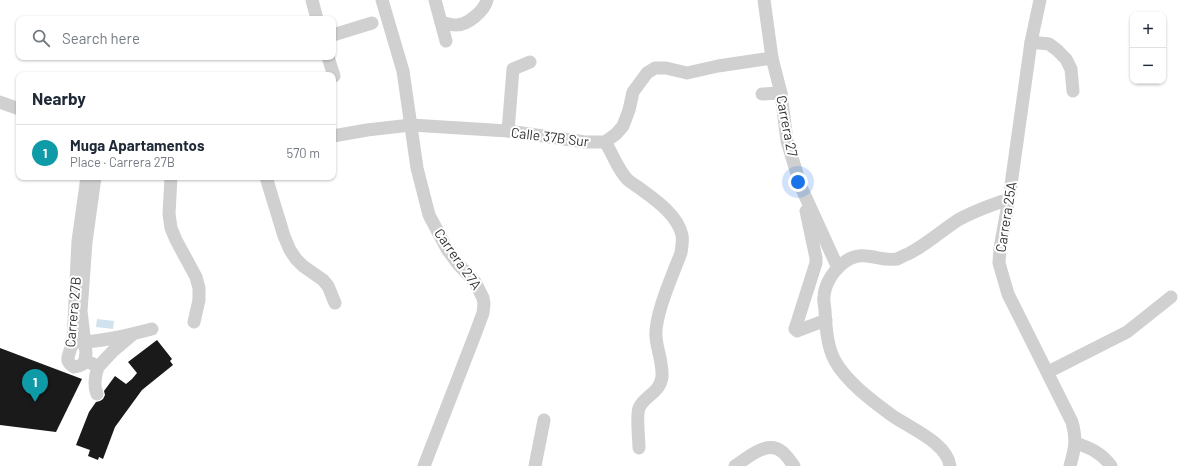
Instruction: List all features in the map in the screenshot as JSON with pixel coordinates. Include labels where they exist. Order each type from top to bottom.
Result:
[{"type":"street","points":[[312,0],[316,16]]},
{"type":"street","name":"Carrera 27A","points":[[382,0],[403,71],[417,168],[429,215],[447,249],[480,289],[484,304],[483,313],[474,339],[424,466]]},
{"type":"street","points":[[435,0],[446,41]]},
{"type":"street","points":[[441,22],[456,25],[466,22],[484,8],[486,0]]},
{"type":"street","name":"Carrera 27","points":[[764,0],[772,58],[780,93],[787,141],[801,187],[838,268]]},
{"type":"street","name":"Carrera 25A","points":[[1040,0],[1031,42],[999,263],[1008,294],[1072,422],[1076,443]]},
{"type":"street","points":[[336,34],[372,22]]},
{"type":"street","points":[[1031,42],[1049,44],[1066,59],[1071,69],[1073,92]]},
{"type":"street","name":"Calle 37B Sur","points":[[336,135],[411,125],[508,131],[585,142],[605,142],[616,134],[623,126],[629,110],[633,92],[647,72],[655,68],[666,68],[687,73],[718,66],[772,58]]},
{"type":"street","points":[[329,60],[333,72]]},
{"type":"street","points":[[508,131],[513,69],[530,62]]},
{"type":"street","points":[[762,94],[780,93]]},
{"type":"street","points":[[0,102],[16,108]]},
{"type":"street","points":[[605,142],[620,170],[628,179],[667,210],[682,233],[681,253],[659,313],[656,326],[656,337],[662,377],[659,386],[640,407],[638,414],[639,448]]},
{"type":"street","name":"Carrera 27B","points":[[79,342],[68,357],[68,361],[74,367],[84,364],[86,360],[79,342],[82,241],[87,180]]},
{"type":"street","name":"Carrera 27B","points":[[82,241],[94,180]]},
{"type":"street","points":[[171,180],[171,228],[196,277],[199,288],[199,300],[194,322]]},
{"type":"street","points":[[267,180],[284,236],[290,250],[303,266],[323,280],[328,286],[336,303]]},
{"type":"street","points":[[801,187],[816,263],[795,329],[797,331],[826,320]]},
{"type":"street","points":[[950,466],[945,454],[934,441],[904,424],[889,413],[847,377],[840,369],[828,343],[824,296],[826,286],[838,268],[846,261],[855,257],[863,256],[883,259],[897,259],[967,216],[986,207],[1009,199]]},
{"type":"street","points":[[1048,372],[1127,332],[1171,297]]},
{"type":"street","points":[[79,342],[112,338],[152,329]]},
{"type":"street","points":[[97,394],[94,382],[98,367],[113,351],[134,333]]},
{"type":"street","points":[[86,360],[98,367]]},
{"type":"street","points":[[535,466],[544,420]]},
{"type":"street","points":[[1070,466],[1076,443],[1099,453],[1111,466]]},
{"type":"street","points":[[735,466],[759,450],[770,448],[781,451],[794,466]]},
{"type":"water","points":[[97,319],[114,321],[113,329],[96,327]]},
{"type":"building","points":[[157,340],[172,359],[170,361],[173,365],[142,390],[115,427],[103,459],[99,457],[98,460],[88,456],[90,450],[76,445],[89,412],[96,402],[103,399],[105,395],[104,391],[115,376],[126,384],[132,379],[137,373],[128,362]]},
{"type":"building","points":[[0,348],[82,379],[56,432],[0,425]]},
{"type":"place","name":"Muga Apartamentos","points":[[35,402]]}]
